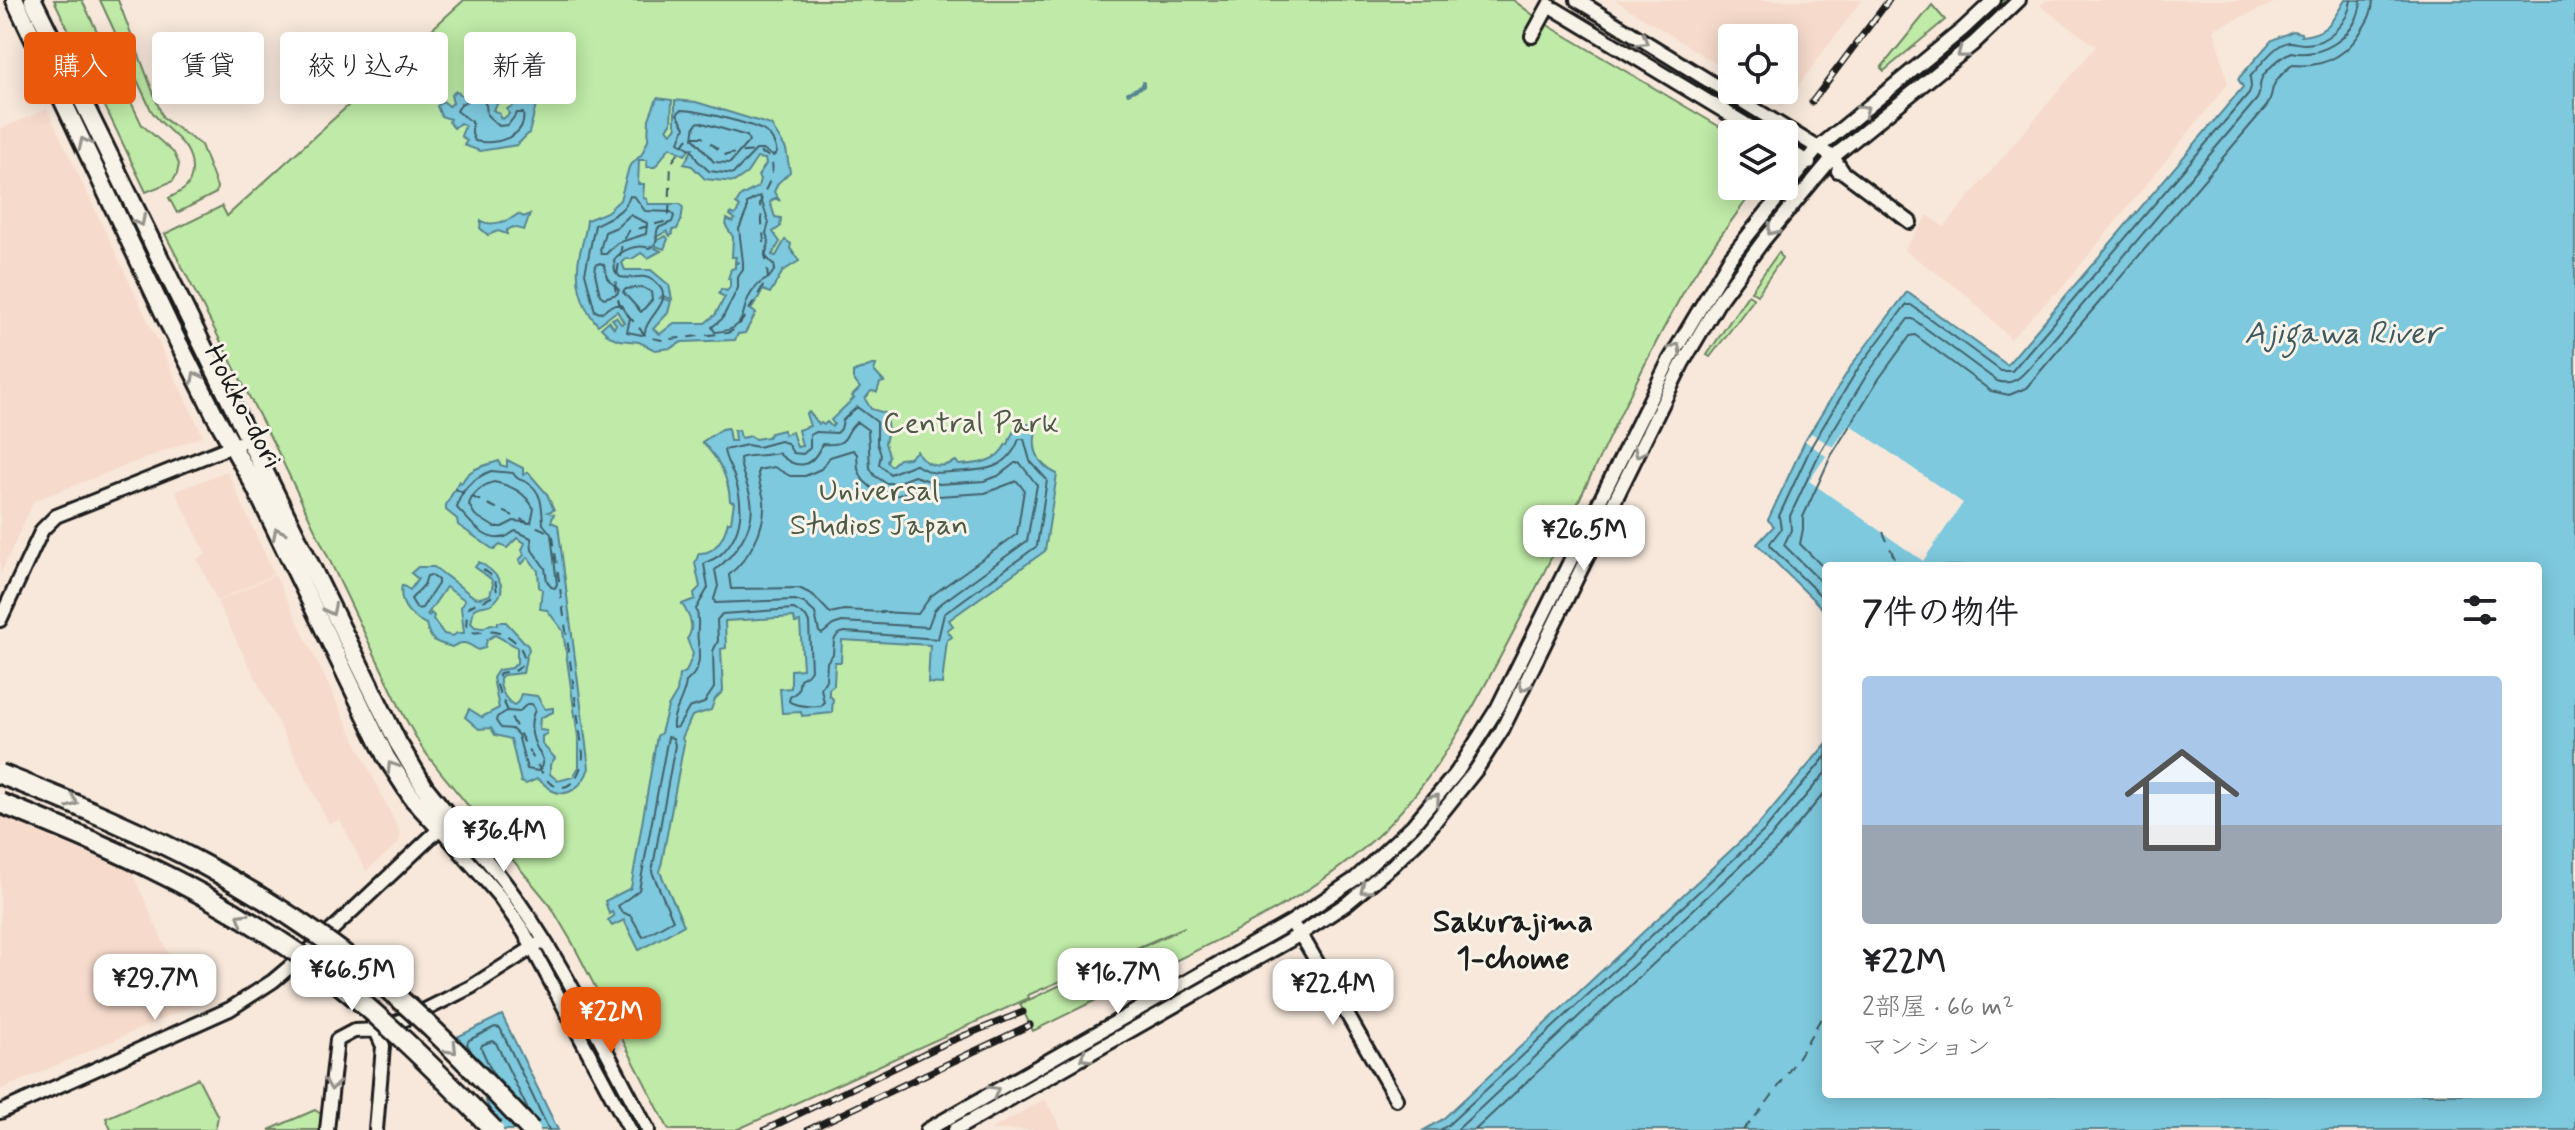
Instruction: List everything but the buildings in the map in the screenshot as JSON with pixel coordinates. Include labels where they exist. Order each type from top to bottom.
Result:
[{"type":"highway","points":[[0,774],[89,809],[190,856],[301,923],[389,989],[441,1037],[531,1130]]},
{"type":"highway","points":[[0,803],[126,855],[228,909],[286,945],[421,1055],[494,1130]]},
{"type":"main road","name":"Hokko-dori","points":[[15,0],[169,324],[252,481],[386,757],[413,799],[445,824]]},
{"type":"main road","name":"Hokko-dori","points":[[33,0],[398,743],[445,824]]},
{"type":"street","points":[[1577,0],[1833,157],[1843,172],[1910,222]]},
{"type":"street","points":[[927,1130],[1291,922],[1355,879],[1395,843],[1437,798],[1471,752],[1498,707],[1670,359],[1730,258],[1818,148],[1994,0]]},
{"type":"street","points":[[955,1130],[1299,935],[1346,904],[1424,835],[1476,770],[1507,721],[1682,364],[1721,298],[1763,241],[1833,157],[1973,44],[2019,0]]},
{"type":"street","points":[[1532,36],[1552,7],[1739,120]]},
{"type":"street","points":[[1798,156],[1821,170],[1843,172]]},
{"type":"street","points":[[0,620],[42,530],[56,516],[249,439]]},
{"type":"street","points":[[445,824],[501,877],[546,940],[648,1130]]},
{"type":"street","points":[[0,1112],[230,1009],[273,981],[318,943],[445,824]]},
{"type":"street","points":[[445,824],[532,946],[630,1130]]},
{"type":"street","points":[[1291,922],[1396,1099]]},
{"type":"street","points":[[327,1130],[337,1040],[354,1031],[378,1030],[471,987],[546,940]]},
{"type":"street","points":[[318,943],[378,1030],[383,1046],[376,1130]]},
{"type":"shaded area","points":[[1615,0],[1862,0],[1798,86],[1798,24],[1718,24],[1718,65]]},
{"type":"shaded area","points":[[2046,0],[2281,0],[2214,29],[2228,84],[2057,294],[2011,339],[1963,292],[1904,250],[1928,215],[1944,227],[2096,46],[2040,6]]},
{"type":"shaded area","points":[[47,109],[203,436],[34,501],[0,575],[0,129]]},
{"type":"shaded area","points":[[227,471],[274,574],[217,601],[197,559],[206,554],[175,491]]},
{"type":"shaded area","points":[[275,575],[400,833],[399,843],[366,871],[340,820],[329,824],[217,602]]},
{"type":"shaded area","points":[[0,816],[132,872],[192,1006],[0,1090]]},
{"type":"shaded area","points":[[1045,1099],[1062,1130],[990,1130]]},
{"type":"green space","points":[[54,0],[82,0],[97,32],[69,32]]},
{"type":"green space","points":[[100,0],[118,0],[130,32],[115,32]]},
{"type":"green space","name":"Universal Studios Japan","points":[[464,0],[1513,0],[1544,23],[1718,126],[1718,200],[1747,200],[1679,300],[1538,585],[1471,711],[1418,791],[1352,858],[1306,891],[1230,934],[1033,1031],[1020,1004],[1185,927],[1028,995],[1029,998],[736,1130],[669,1130],[550,905],[442,774],[422,748],[404,716],[278,452],[165,234],[222,206],[227,216],[350,104],[448,104],[448,32],[429,32]]},
{"type":"green space","points":[[2003,0],[2009,0],[1975,33],[1909,86],[1906,83]]},
{"type":"green space","points":[[1932,5],[1945,20],[1884,71],[1881,68]]},
{"type":"green space","points":[[136,47],[152,89],[152,104],[158,104],[163,118],[201,145],[217,187],[216,193],[177,213],[169,198],[188,185],[191,160],[183,144],[151,110],[136,78]]},
{"type":"green space","points":[[104,104],[132,104],[142,125],[174,153],[179,164],[173,181],[146,192]]},
{"type":"green space","points":[[1779,252],[1782,258],[1757,295],[1751,291]]},
{"type":"green space","points":[[1748,295],[1754,299],[1710,357],[1707,355]]},
{"type":"green space","points":[[198,1078],[218,1117],[215,1130],[111,1130],[106,1118]]},
{"type":"green space","points":[[315,1110],[321,1114],[320,1130],[269,1130]]},
{"type":"water","name":"Ajigawa River","points":[[2345,0],[2575,0],[2575,1130],[1424,1130],[1443,1119],[1759,824],[1822,749],[1822,1098],[2542,1098],[2542,562],[1822,562],[1822,608],[1757,544],[1774,526],[1768,520],[1805,441],[1853,363],[1907,292],[2007,365],[2243,87],[2238,79],[2272,40],[2293,31],[2301,33],[2301,36],[2310,35],[2332,20]]},
{"type":"water","points":[[456,91],[464,95],[464,104],[497,104],[493,110],[500,114],[500,118],[509,114],[507,109],[516,104],[536,104],[529,133],[517,145],[480,151],[464,145],[467,141],[461,136],[465,126],[460,123],[454,128],[450,119],[441,116],[437,106],[453,103],[451,95]]},
{"type":"water","points":[[657,98],[672,100],[671,124],[667,128],[671,133],[677,127],[675,100],[696,102],[771,125],[786,149],[790,172],[778,183],[774,192],[780,201],[775,198],[770,202],[775,217],[781,218],[780,227],[773,232],[780,242],[772,255],[776,256],[785,240],[791,244],[790,248],[799,261],[783,271],[770,293],[763,290],[751,310],[756,313],[745,333],[738,334],[735,340],[682,342],[671,348],[655,350],[639,342],[609,336],[601,328],[609,321],[614,328],[616,324],[612,319],[616,317],[621,324],[624,323],[617,311],[598,325],[583,300],[578,272],[587,220],[607,212],[620,200],[629,167],[642,154],[648,140],[649,119]],"holes":[[[670,147],[685,155],[693,148],[684,164],[692,166],[705,179],[734,182],[747,173],[757,158],[765,159],[766,164],[758,176],[758,187],[741,196],[736,204],[740,207],[735,215],[730,215],[735,219],[733,222],[727,219],[726,226],[733,237],[732,257],[736,257],[735,261],[739,263],[731,269],[728,279],[730,287],[727,291],[721,289],[719,294],[725,297],[715,315],[705,323],[674,323],[660,334],[653,329],[668,313],[671,301],[660,298],[672,299],[669,285],[651,270],[625,270],[622,263],[641,253],[648,258],[661,251],[656,246],[664,249],[668,239],[666,236],[658,240],[656,237],[667,231],[670,236],[681,221],[683,208],[680,204],[648,204],[647,199],[643,198],[644,184],[638,184],[639,160],[647,160],[647,167],[655,167]]]},
{"type":"water","points":[[518,214],[524,217],[530,214],[524,230],[513,227],[507,230],[507,234],[498,231],[488,235],[480,228],[481,221],[500,222]]},
{"type":"water","points":[[876,365],[874,371],[884,382],[880,383],[877,392],[871,391],[865,399],[871,409],[885,413],[887,462],[891,466],[917,451],[924,460],[934,465],[986,461],[1008,445],[1016,428],[1039,423],[1035,438],[1036,453],[1044,465],[1057,474],[1045,551],[949,620],[953,626],[947,630],[952,637],[947,640],[942,684],[928,683],[930,645],[842,640],[841,662],[835,662],[834,685],[829,689],[833,699],[832,713],[802,716],[801,712],[782,713],[780,689],[791,688],[791,670],[803,669],[800,622],[795,623],[794,617],[725,621],[726,648],[721,649],[723,691],[715,699],[711,710],[692,716],[682,738],[684,743],[660,872],[684,925],[639,950],[624,920],[612,926],[608,920],[614,916],[612,912],[609,914],[605,901],[631,888],[657,736],[661,733],[668,707],[677,692],[679,675],[686,672],[693,654],[687,639],[691,630],[690,621],[682,604],[695,599],[694,593],[700,587],[695,563],[699,553],[710,551],[718,544],[728,522],[731,522],[734,502],[730,501],[725,476],[702,442],[728,428],[730,441],[735,441],[734,431],[739,430],[741,438],[751,436],[755,439],[783,430],[785,435],[792,432],[797,447],[802,446],[798,430],[810,426],[806,414],[809,412],[819,424],[827,422],[832,427],[834,424],[831,420],[860,388],[853,379],[853,372]]},
{"type":"water","points":[[507,460],[523,468],[523,475],[528,472],[547,494],[554,510],[548,512],[554,514],[551,522],[558,525],[589,768],[580,784],[565,793],[553,791],[537,779],[526,784],[521,782],[511,739],[495,735],[491,728],[479,729],[465,717],[469,709],[482,717],[499,708],[493,678],[498,670],[512,668],[517,663],[517,647],[495,635],[487,640],[485,648],[478,650],[465,643],[452,647],[438,643],[430,635],[426,624],[415,618],[402,599],[402,585],[410,590],[418,579],[411,573],[418,567],[434,567],[474,597],[480,598],[490,595],[493,584],[475,567],[479,562],[495,574],[501,585],[499,597],[491,604],[474,609],[471,623],[483,628],[506,622],[528,646],[523,673],[503,675],[500,678],[502,690],[514,705],[521,694],[537,696],[545,709],[553,708],[553,712],[540,718],[539,730],[547,731],[542,736],[542,744],[555,758],[550,765],[550,774],[558,781],[573,777],[579,767],[579,744],[563,631],[547,610],[540,609],[542,589],[539,587],[538,571],[528,557],[522,564],[519,560],[524,555],[522,550],[525,543],[517,538],[507,548],[500,545],[494,550],[458,525],[457,519],[446,510],[459,481],[462,483],[472,471],[499,461],[500,465],[507,467]],"holes":[[[446,587],[465,600],[461,607],[464,633],[453,636],[444,634],[434,616],[431,613],[427,615]]]},
{"type":"water","points":[[502,1015],[558,1130],[500,1130],[455,1038]]},
{"type":"pier","points":[[1849,424],[1963,503],[1923,561],[1809,481],[1826,456],[1805,441],[1811,433],[1833,447]]},
{"type":"waterway","points":[[1128,93],[1143,86],[1143,83]]},
{"type":"ferry route","points":[[694,137],[702,137],[726,155],[756,152],[769,157],[771,176],[760,204],[768,278],[736,329],[727,333],[662,340],[647,337],[620,306],[615,288],[622,243],[629,231],[664,222],[669,215],[671,164],[687,139],[694,137]]},
{"type":"ferry route","points":[[455,489],[553,537],[583,754],[578,774],[564,787],[557,787],[545,777],[499,692],[497,679],[500,673],[519,668],[523,663],[522,651],[502,633],[471,632],[466,625],[468,608],[497,593],[495,578],[477,565]]},
{"type":"ferry route","points":[[1883,532],[1896,562]]},
{"type":"ferry route","points":[[1743,1130],[1778,1088],[1822,1017]]},
{"type":"railway","points":[[1812,102],[1889,0]]},
{"type":"railway","points":[[765,1130],[946,1043],[1023,1012]]},
{"type":"railway","points":[[808,1130],[1030,1025]]},
{"type":"district","name":"Sakurajima 1-chome","points":[[1513,938]]},
{"type":"park label","name":"Central Park","points":[[971,422]]}]
